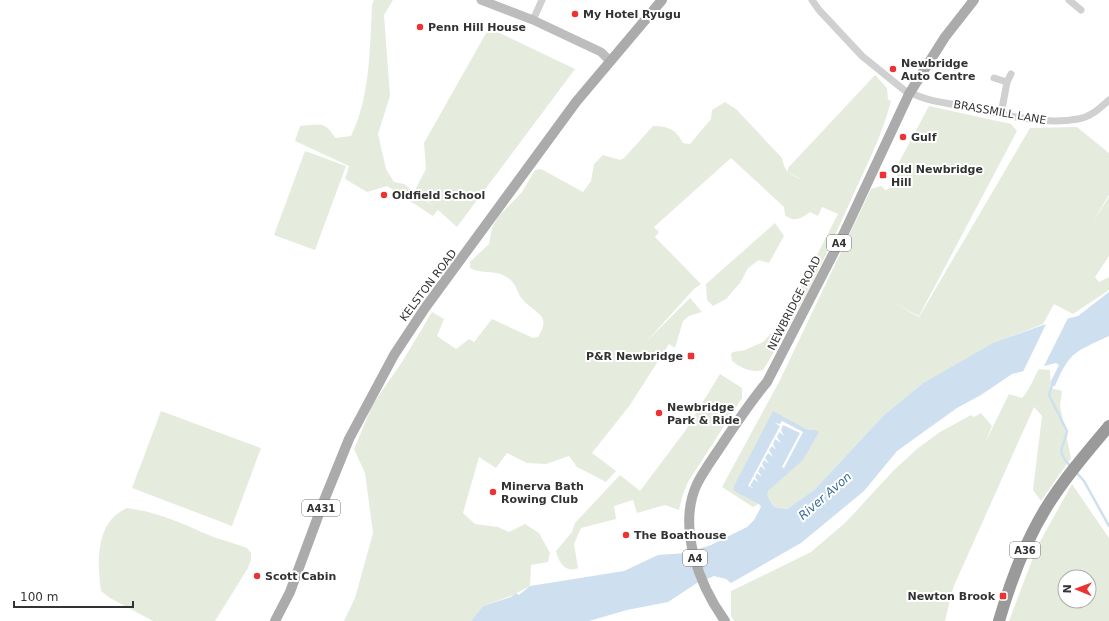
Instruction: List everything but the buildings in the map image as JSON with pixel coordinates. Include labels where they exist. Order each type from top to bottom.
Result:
[{"type":"highway","name":"A36","points":[[999,621],[1027,546],[1046,508],[1081,458],[1109,426]]},
{"type":"main road","name":"KELSTON ROAD","points":[[275,621],[293,586],[325,497],[349,439],[394,355],[425,308],[576,102],[662,0]]},
{"type":"main road","name":"NEWBRIDGE ROAD","points":[[725,621],[704,586],[690,539],[689,514],[697,485],[749,403],[767,382],[853,214],[909,93],[945,37],[974,0]]},
{"type":"street","points":[[481,0],[533,20],[601,52],[610,60]]},
{"type":"street","points":[[533,20],[542,0]]},
{"type":"street","points":[[812,0],[819,10],[862,56],[909,93]]},
{"type":"street","points":[[1070,0],[1081,10]]},
{"type":"street","points":[[1001,114],[1007,82],[1011,74]]},
{"type":"street","points":[[994,78],[1007,82]]},
{"type":"street","name":"BRASSMILL LANE","points":[[909,93],[921,97],[1001,114],[1046,120],[1070,120],[1087,117],[1109,100]]},
{"type":"shaded area","points":[[374,0],[393,0],[384,15],[390,96],[378,134],[386,169],[394,182],[404,184],[434,207],[415,190],[426,169],[424,143],[489,28],[575,69],[457,227],[438,210],[433,216],[387,186],[367,192],[345,179],[349,166],[295,141],[300,126],[324,126],[328,128],[335,138],[351,136],[362,105],[368,72],[372,5]]},
{"type":"shaded area","points":[[875,75],[887,88],[888,99],[885,98],[891,101],[880,135],[812,282],[789,327],[763,370],[754,371],[739,366],[732,361],[731,354],[763,342],[783,321],[838,214],[822,207],[818,216],[810,212],[798,219],[788,217],[785,215],[784,207],[731,158],[654,227],[659,232],[655,237],[701,284],[694,289],[646,342],[690,298],[702,312],[689,316],[683,321],[675,348],[669,344],[630,405],[592,453],[616,471],[606,482],[577,467],[569,456],[546,464],[527,463],[507,453],[496,468],[479,457],[463,513],[475,524],[498,527],[509,532],[525,524],[539,533],[550,553],[548,562],[531,565],[530,586],[511,596],[483,606],[471,621],[344,621],[355,598],[373,533],[365,473],[354,449],[373,404],[402,362],[432,312],[444,319],[437,336],[456,349],[469,339],[474,342],[492,319],[533,338],[538,337],[542,330],[543,319],[524,301],[512,281],[503,275],[478,271],[470,268],[470,262],[489,244],[492,228],[498,217],[522,192],[535,170],[541,169],[583,192],[591,181],[594,164],[603,155],[620,160],[624,158],[653,126],[671,129],[677,134],[683,143],[690,144],[711,119],[712,110],[725,102],[736,109],[782,158],[788,172],[788,168]]},
{"type":"shaded area","points":[[929,106],[1011,124],[1017,131],[919,316],[894,303],[919,317],[1030,128],[1077,127],[1109,153],[1109,195],[1092,223],[1109,197],[1109,256],[1095,277],[1099,282],[1109,277],[1109,290],[1073,314],[1054,304],[1043,324],[994,343],[923,383],[884,415],[814,490],[787,509],[774,507],[769,498],[753,507],[722,487],[780,380],[871,189],[881,186],[886,190],[894,184],[897,178],[896,168]]},
{"type":"shaded area","points":[[305,151],[346,166],[315,250],[274,235]]},
{"type":"shaded area","points":[[775,223],[784,236],[769,263],[759,260],[748,268],[740,283],[726,299],[713,306],[707,300],[706,284]]},
{"type":"shaded area","points":[[1039,369],[1050,370],[1051,388],[1062,391],[1060,406],[1071,458],[1041,501],[1033,490],[1042,416],[1034,407],[953,588],[945,621],[734,621],[731,616],[731,591],[811,552],[846,522],[893,471],[918,448],[940,432],[971,415],[974,417],[981,413],[992,426],[985,443],[1009,394],[1022,398]]},
{"type":"shaded area","points":[[720,374],[742,388],[742,398],[688,482],[679,510],[665,505],[637,513],[633,500],[614,506],[616,519],[581,528],[574,544],[578,568],[569,569],[563,566],[558,559],[556,551],[572,532],[575,523],[620,475],[640,491],[685,431]]},
{"type":"shaded area","points":[[161,411],[261,448],[232,526],[132,488]]},
{"type":"shaded area","points":[[1072,484],[1109,538],[1109,621],[1009,621],[1037,547]]},
{"type":"shaded area","points":[[127,508],[145,511],[172,519],[209,535],[247,548],[251,553],[251,560],[248,568],[215,621],[153,621],[110,598],[101,591],[99,568],[100,544],[109,523],[117,514]]},
{"type":"water","name":"River Avon","points":[[1109,292],[1109,336],[1075,354],[1060,374],[1055,386],[1051,387],[1051,381],[1059,365],[1056,363],[1012,374],[981,395],[957,408],[897,451],[864,491],[801,543],[731,583],[726,579],[714,576],[697,583],[668,602],[627,610],[589,621],[471,621],[483,606],[511,597],[516,593],[519,595],[530,586],[624,571],[658,555],[686,553],[711,545],[747,527],[754,520],[761,507],[759,504],[734,491],[734,486],[773,411],[808,430],[815,430],[819,432],[803,460],[768,491],[767,495],[774,507],[787,509],[814,490],[884,415],[923,383],[993,343],[1043,325],[1078,316]]},
{"type":"pier","points":[[1069,316],[1043,368],[1022,374],[1047,322]]},
{"type":"pier","points":[[782,421],[803,432],[784,468],[782,467],[800,433],[783,425],[781,430],[784,436],[779,432],[777,437],[781,443],[775,439],[773,444],[776,450],[772,446],[769,450],[773,457],[768,453],[765,458],[769,464],[764,460],[762,464],[766,471],[761,466],[758,471],[762,477],[757,473],[755,477],[759,483],[754,479],[750,486],[755,489],[748,486],[780,426],[775,423],[780,424]]},
{"type":"waterway","name":"Newton Brook","points":[[1052,385],[1049,395],[1067,431],[1061,452],[1071,467]]},
{"type":"waterway","name":"Newton Brook","points":[[1076,472],[1084,481],[1109,526]]},
{"type":"place","name":"My Hotel Ryugu","points":[[575,14]]},
{"type":"place","name":"Penn Hill House","points":[[420,27]]},
{"type":"place","name":"Newbridge Auto Centre","points":[[893,69]]},
{"type":"place","name":"Gulf","points":[[903,137]]},
{"type":"place","name":"Old Newbridge Hill","points":[[883,175]]},
{"type":"place","name":"Oldfield School","points":[[384,195]]},
{"type":"place","name":"P&R Newbridge","points":[[691,356]]},
{"type":"place","name":"Newbridge Park & Ride","points":[[659,413]]},
{"type":"place","name":"Minerva Bath Rowing Club","points":[[493,492]]},
{"type":"place","name":"The Boathouse","points":[[626,535]]},
{"type":"place","name":"Scott Cabin","points":[[257,576]]},
{"type":"place","name":"Newton Brook","points":[[1003,596]]}]
